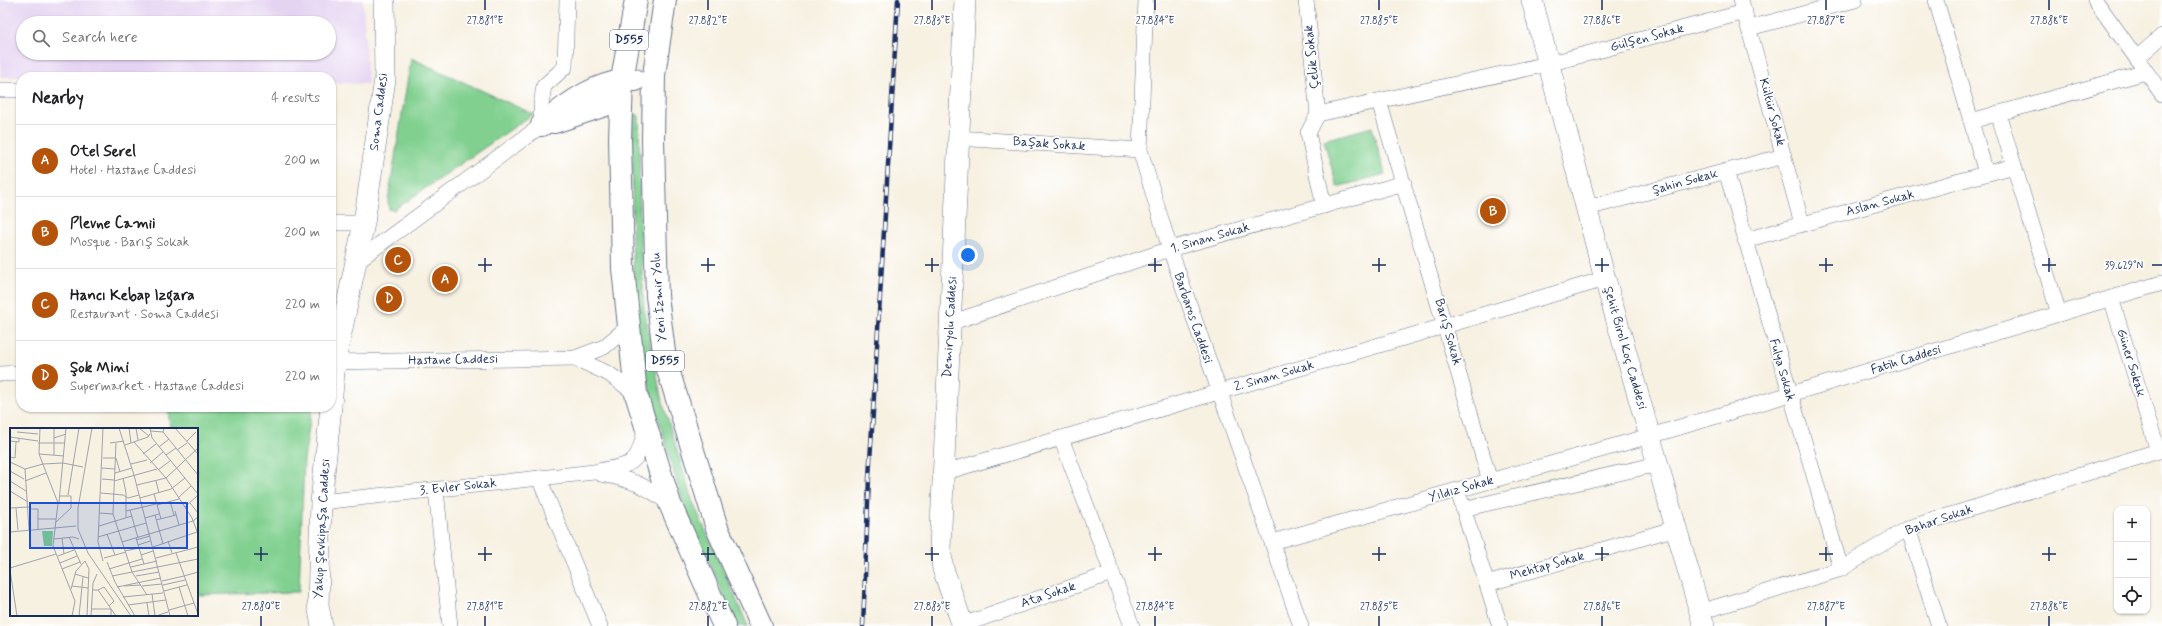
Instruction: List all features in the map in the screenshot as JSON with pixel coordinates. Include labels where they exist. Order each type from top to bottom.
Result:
[{"type":"highway","name":"D555","points":[[636,0],[622,80],[620,139],[622,260],[636,394],[670,504],[724,626]]},
{"type":"highway","name":"Yeni İzmir Yolu","points":[[665,0],[654,80],[657,296],[665,360],[717,528],[761,626]]},
{"type":"highway","points":[[542,126],[611,104],[622,80],[654,80]]},
{"type":"main road","name":"Demiryolu Caddesi","points":[[963,626],[943,569],[941,555],[942,473],[965,0]]},
{"type":"main road","name":"Şehit Birol Koç Caddesi","points":[[1532,0],[1605,279],[1702,619]]},
{"type":"main road","name":"Soma Caddesi","points":[[357,261],[385,79],[385,1]]},
{"type":"main road","name":"Yakup Şevkipaşa Caddesi","points":[[336,349],[357,261]]},
{"type":"main road","name":"Yakup Şevkipaşa Caddesi","points":[[322,626],[318,605],[321,502],[330,412]]},
{"type":"street","points":[[357,261],[542,126],[541,105],[544,86],[565,66],[567,0]]},
{"type":"street","name":"Barbaros Caddesi","points":[[1146,0],[1140,150],[1170,249],[1301,626]]},
{"type":"street","name":"Çelik Sokak","points":[[1306,0],[1318,114]]},
{"type":"street","points":[[1749,28],[1855,0]]},
{"type":"street","points":[[1936,0],[1986,173]]},
{"type":"street","points":[[2095,0],[2162,94]]},
{"type":"street","name":"Gülşen Sokak","points":[[1318,114],[1379,102],[1548,64],[1743,6]]},
{"type":"street","name":"Kültür Sokak","points":[[1743,6],[1802,224]]},
{"type":"street","points":[[2137,58],[2162,36]]},
{"type":"street","points":[[1971,120],[2146,72]]},
{"type":"street","points":[[0,90],[16,90]]},
{"type":"street","name":"Barış Sokak","points":[[1379,102],[1446,326],[1490,481]]},
{"type":"street","points":[[1998,113],[2059,314]]},
{"type":"street","points":[[1318,114],[1308,133],[1324,206]]},
{"type":"street","name":"Başak Sokak","points":[[958,138],[1140,150]]},
{"type":"street","name":"Şahin Sokak","points":[[1587,208],[1784,156]]},
{"type":"street","name":"Aslan Sokak","points":[[1745,240],[2014,166]]},
{"type":"street","name":"Fulya Sokak","points":[[1726,171],[1789,395],[1841,569]]},
{"type":"street","name":"1. Sinan Sokak","points":[[950,323],[1170,249],[1404,183]]},
{"type":"street","points":[[336,223],[364,223]]},
{"type":"street","name":"2. Sinan Sokak","points":[[942,473],[1605,279]]},
{"type":"street","name":"Fatih Caddesi","points":[[1650,436],[2162,283]]},
{"type":"street","name":"Güner Sokak","points":[[2111,298],[2160,451]]},
{"type":"street","points":[[575,358],[604,347],[628,327]]},
{"type":"street","points":[[575,358],[609,374],[636,394]]},
{"type":"street","name":"Hastane Caddesi","points":[[336,362],[575,358]]},
{"type":"street","points":[[0,374],[16,373]]},
{"type":"street","points":[[594,472],[630,464],[639,453],[646,426]]},
{"type":"street","name":"Yıldız Sokak","points":[[1272,542],[1650,436]]},
{"type":"street","points":[[1061,438],[1132,626]]},
{"type":"street","name":"Bahar Sokak","points":[[1702,619],[1841,569],[1908,528],[2160,451]]},
{"type":"street","name":"Yıldız Sokak","points":[[1463,509],[1658,464]]},
{"type":"street","points":[[594,472],[626,478],[653,490],[670,504]]},
{"type":"street","name":"3. Evler Sokak","points":[[321,502],[594,472]]},
{"type":"street","points":[[539,478],[600,626]]},
{"type":"street","points":[[436,490],[450,626]]},
{"type":"street","points":[[1457,490],[1500,626]]},
{"type":"street","name":"Mehtap Sokak","points":[[1487,584],[1676,528]]},
{"type":"street","points":[[1908,528],[1939,626]]},
{"type":"street","name":"Ata Sokak","points":[[963,626],[1112,573]]},
{"type":"shaded area","points":[[0,0],[363,0],[368,84],[336,83],[336,72],[16,72],[16,77],[0,77]]},
{"type":"green space","points":[[411,58],[533,114],[394,210],[389,209],[388,201]]},
{"type":"green space","points":[[636,114],[639,116],[640,236],[644,308],[661,397],[692,500],[748,626],[737,626],[683,503],[650,391],[636,319],[632,241],[633,117]]},
{"type":"green space","points":[[1372,127],[1385,174],[1337,187],[1324,140]]},
{"type":"green space","points":[[168,412],[311,412],[304,460],[299,592],[198,595],[198,428],[170,428]]},
{"type":"railway","points":[[863,626],[869,478],[898,0]]},
{"type":"place","name":"Plevne Camii","points":[[1493,211]]},
{"type":"place","name":"Hancı Kebap Izgara","points":[[398,260]]},
{"type":"place","name":"Otel Serel","points":[[445,279]]},
{"type":"place","name":"Şok Mini","points":[[389,299]]}]
